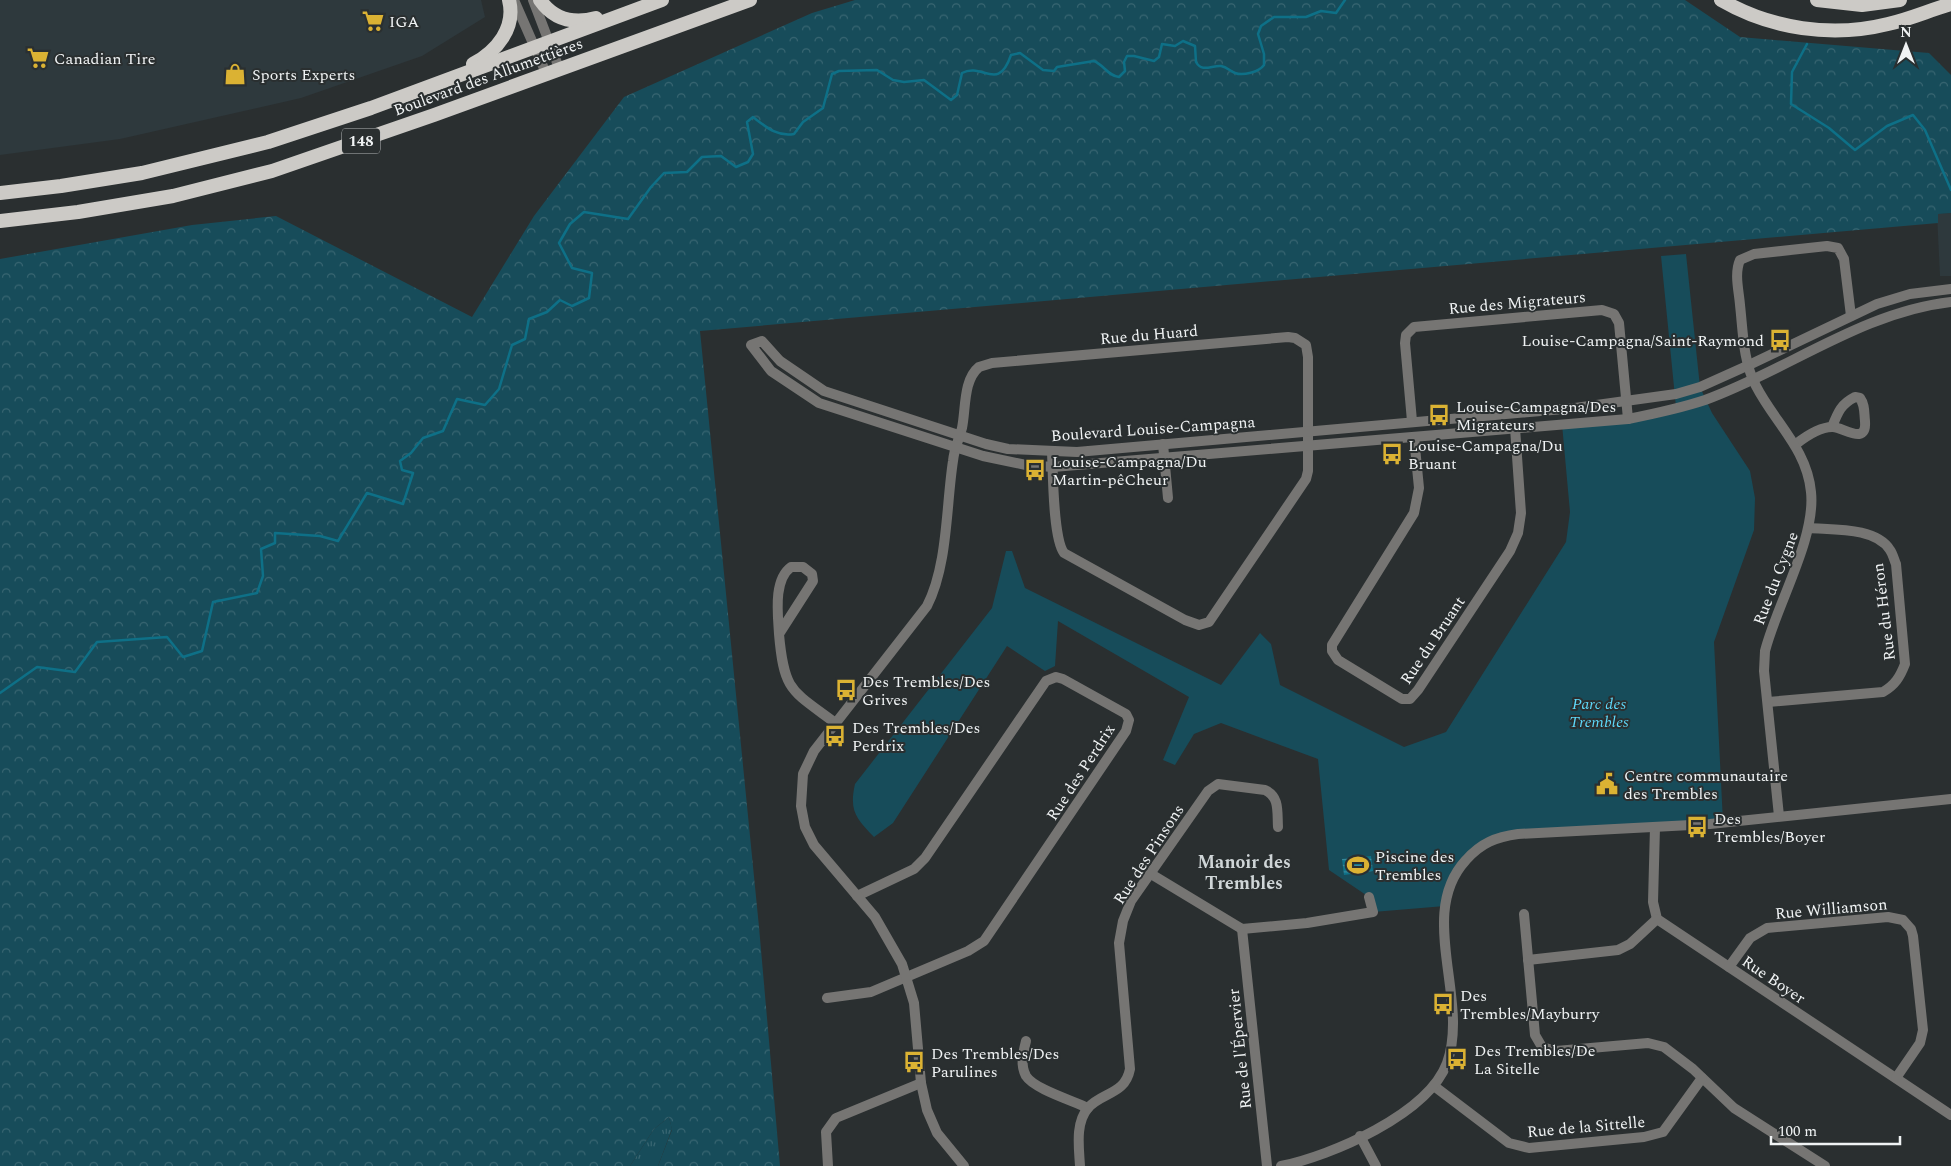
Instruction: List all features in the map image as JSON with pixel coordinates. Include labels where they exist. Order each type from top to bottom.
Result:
[{"type":"highway","points":[[441,81],[477,62],[496,47],[510,22],[509,0]]},
{"type":"highway","points":[[540,0],[556,16],[579,22],[659,1]]},
{"type":"highway","name":"Boulevard des Allumettières","points":[[0,221],[125,204],[220,185],[306,160],[750,0]]},
{"type":"highway","points":[[1721,0],[1741,12],[1778,24],[1814,30],[1854,30],[1889,24],[1951,4]]},
{"type":"highway","points":[[1817,0],[1862,5],[1900,0]]},
{"type":"highway","name":"Boulevard des Allumettières","points":[[0,193],[102,180],[203,159],[319,126],[659,1]]},
{"type":"street","points":[[514,0],[536,47],[552,71]]},
{"type":"street","points":[[532,0],[549,42],[552,71]]},
{"type":"street","name":"Rue du Cygne","points":[[1779,816],[1765,651],[1810,528],[1812,493],[1809,476],[1796,444],[1752,379],[1745,352],[1737,274],[1740,260],[1746,256],[1827,246],[1838,248],[1844,259],[1851,316]]},
{"type":"street","name":"Boulevard Louise-Campagna","points":[[1951,289],[1899,297],[1851,316],[1700,387],[1676,394],[1626,402],[1514,414],[1052,452],[1008,449],[824,391],[780,361],[762,340],[750,345],[771,371],[819,404],[1003,461],[1053,467],[1307,444],[1628,419],[1705,400],[1882,318],[1924,305],[1951,302]]},
{"type":"street","name":"Rue des Migrateurs","points":[[1412,421],[1406,335],[1414,327],[1608,311],[1614,314],[1619,324],[1628,419]]},
{"type":"street","name":"Rue du Huard","points":[[964,1166],[945,1144],[931,1121],[921,1083],[915,1011],[906,976],[884,930],[814,845],[805,827],[800,806],[801,785],[808,762],[834,722],[927,606],[933,594],[939,571],[953,458],[960,435],[971,375],[978,366],[1288,337],[1301,341],[1307,351],[1308,470],[1306,480],[1215,617],[1204,624],[1185,620],[1064,553],[1060,549],[1057,535],[1053,467]]},
{"type":"street","points":[[1514,414],[1515,428]]},
{"type":"street","points":[[1412,421],[1414,437]]},
{"type":"street","points":[[1796,444],[1805,437],[1832,427]]},
{"type":"street","name":"Rue du Bruant","points":[[1414,437],[1418,488],[1414,513],[1332,645],[1332,651],[1338,660],[1402,699],[1410,699],[1418,690],[1514,542],[1521,513],[1515,428]]},
{"type":"street","points":[[1163,444],[1168,498]]},
{"type":"street","points":[[1052,452],[1053,467]]},
{"type":"street","name":"Rue du Héron","points":[[1768,702],[1883,692],[1892,687],[1900,676],[1905,664],[1906,650],[1896,564],[1890,550],[1880,540],[1868,534],[1810,528]]},
{"type":"street","points":[[779,634],[811,587],[812,574],[803,567],[791,567],[783,575],[778,612],[779,634],[784,671],[792,689],[834,722]]},
{"type":"street","name":"Rue des Perdrix","points":[[857,896],[914,869],[926,858],[1046,681],[1056,678],[1063,679],[1126,714],[1129,720],[1126,731],[984,941],[968,951],[906,976]]},
{"type":"street","name":"Rue des Pinsons","points":[[1088,1108],[1119,1088],[1129,1076],[1131,1062],[1119,943],[1128,908],[1208,791],[1218,784],[1265,790],[1271,793],[1276,802],[1278,827]]},
{"type":"street","points":[[1281,1166],[1312,1158],[1360,1136],[1409,1110],[1434,1086],[1446,1065],[1453,1037],[1444,918],[1447,894],[1461,866],[1485,843],[1505,836],[1655,827],[1951,799]]},
{"type":"street","points":[[1528,960],[1618,950],[1630,944],[1658,918],[1652,902],[1655,827]]},
{"type":"street","points":[[1152,874],[1242,929],[1306,923],[1373,912],[1369,897]]},
{"type":"street","points":[[1524,914],[1535,1035],[1542,1047],[1556,1051],[1656,1043],[1676,1055],[1734,1108],[1825,1166]]},
{"type":"street","name":"Rue Williamson","points":[[1729,967],[1750,938],[1767,928],[1888,917],[1903,920],[1911,929],[1923,1030],[1920,1043],[1896,1078]]},
{"type":"street","name":"Rue Boyer","points":[[1658,918],[1951,1115]]},
{"type":"street","name":"Rue de l'Épervier","points":[[1242,929],[1267,1166]]},
{"type":"street","points":[[827,998],[871,992],[906,976]]},
{"type":"street","points":[[1026,1042],[1023,1064],[1027,1077],[1038,1086],[1088,1108],[1079,1133],[1080,1166]]},
{"type":"street","name":"Rue de la Sittelle","points":[[1434,1086],[1509,1143],[1529,1148],[1644,1137],[1664,1132],[1702,1078]]},
{"type":"street","points":[[828,1166],[826,1132],[836,1118],[921,1083]]},
{"type":"street","points":[[1360,1136],[1376,1166]]},
{"type":"shaded area","points":[[0,0],[481,0],[485,17],[422,56],[301,98],[120,139],[0,155]]},
{"type":"shaded area","points":[[1951,213],[1951,276],[1940,276],[1937,214]]},
{"type":"shaded area","name":"Piscine des Trembles","points":[[1371,856],[1373,871],[1344,875],[1342,859]]},
{"type":"green space","points":[[855,0],[1685,0],[1740,37],[1929,53],[1951,75],[1951,213],[1938,214],[1938,223],[700,331],[759,927],[780,1166],[658,1166],[672,1130],[669,1117],[654,1129],[630,1166],[0,1166],[0,259],[192,225],[276,216],[472,317],[534,216],[624,97],[812,13]]},
{"type":"green space","name":"Parc des Trembles","points":[[1686,254],[1700,387],[1712,413],[1750,471],[1755,498],[1754,530],[1714,642],[1723,822],[1505,836],[1468,857],[1445,906],[1373,912],[1369,897],[1329,870],[1318,759],[1221,723],[1194,734],[1175,765],[1163,760],[1189,697],[1058,621],[1055,666],[1045,671],[1007,646],[893,823],[874,837],[858,819],[853,801],[855,784],[992,608],[1006,551],[1012,551],[1025,588],[1221,685],[1260,633],[1271,644],[1280,685],[1404,747],[1446,732],[1566,542],[1570,512],[1562,424],[1676,407],[1661,256]]},
{"type":"green space","points":[[669,1117],[672,1129],[658,1166],[630,1166],[654,1129]]},
{"type":"waterway","points":[[0,693],[37,667],[75,672],[97,642],[167,637],[183,657],[202,651],[213,602],[257,593],[263,576],[261,549],[275,543],[275,533],[320,536],[338,541],[367,493],[403,504],[413,473],[402,470],[400,461],[411,453],[423,438],[443,431],[457,399],[485,405],[499,389],[512,345],[525,339],[529,319],[547,312],[560,300],[572,306],[589,298],[592,273],[572,268],[559,243],[570,224],[584,212],[628,219],[651,187],[664,173],[687,172],[702,157],[721,156],[736,167],[748,162],[753,154],[747,122],[753,117],[777,133],[794,134],[803,122],[823,108],[832,74],[839,71],[877,70],[893,80],[904,82],[924,80],[951,100],[957,95],[962,73],[977,71],[995,74],[1001,72],[1011,55],[1020,53],[1043,70],[1054,71],[1057,67],[1094,61],[1112,75],[1119,77],[1125,71],[1124,62],[1127,56],[1154,61],[1159,57],[1162,44],[1175,46],[1183,41],[1195,46],[1196,62],[1201,67],[1221,66],[1238,74],[1246,74],[1258,70],[1264,65],[1264,54],[1258,34],[1261,26],[1274,17],[1306,17],[1321,11],[1336,13],[1345,0]]},
{"type":"waterway","points":[[1807,44],[1792,72],[1791,104],[1829,128],[1855,150],[1887,126],[1913,115],[1925,130],[1951,190]]},
{"type":"place","name":"IGA","points":[[373,21]]},
{"type":"place","name":"Canadian Tire","points":[[38,58]]},
{"type":"place","name":"Sports Experts","points":[[235,74]]},
{"type":"place","name":"Louise-Campagna/Saint-Raymond","points":[[1780,340]]},
{"type":"place","name":"Louise-Campagna/Des Migrateurs","points":[[1439,415]]},
{"type":"place","name":"Louise-Campagna/Du Bruant","points":[[1392,454]]},
{"type":"place","name":"Louise-Campagna/Du Martin-pêCheur","points":[[1035,470]]},
{"type":"place","name":"Des Trembles/Des Grives","points":[[846,690]]},
{"type":"place","name":"Des Trembles/Des Perdrix","points":[[835,736]]},
{"type":"place","name":"Centre communautaire des Trembles","points":[[1607,784]]},
{"type":"place","name":"Des Trembles/Boyer","points":[[1697,827]]},
{"type":"place","name":"Piscine des Trembles","points":[[1358,865]]},
{"type":"place","name":"Des Trembles/Mayburry","points":[[1443,1004]]},
{"type":"place","name":"Des Trembles/De La Sitelle","points":[[1457,1059]]},
{"type":"place","name":"Des Trembles/Des Parulines","points":[[914,1062]]},
{"type":"district","name":"Manoir des Trembles","points":[[1244,872]]}]
